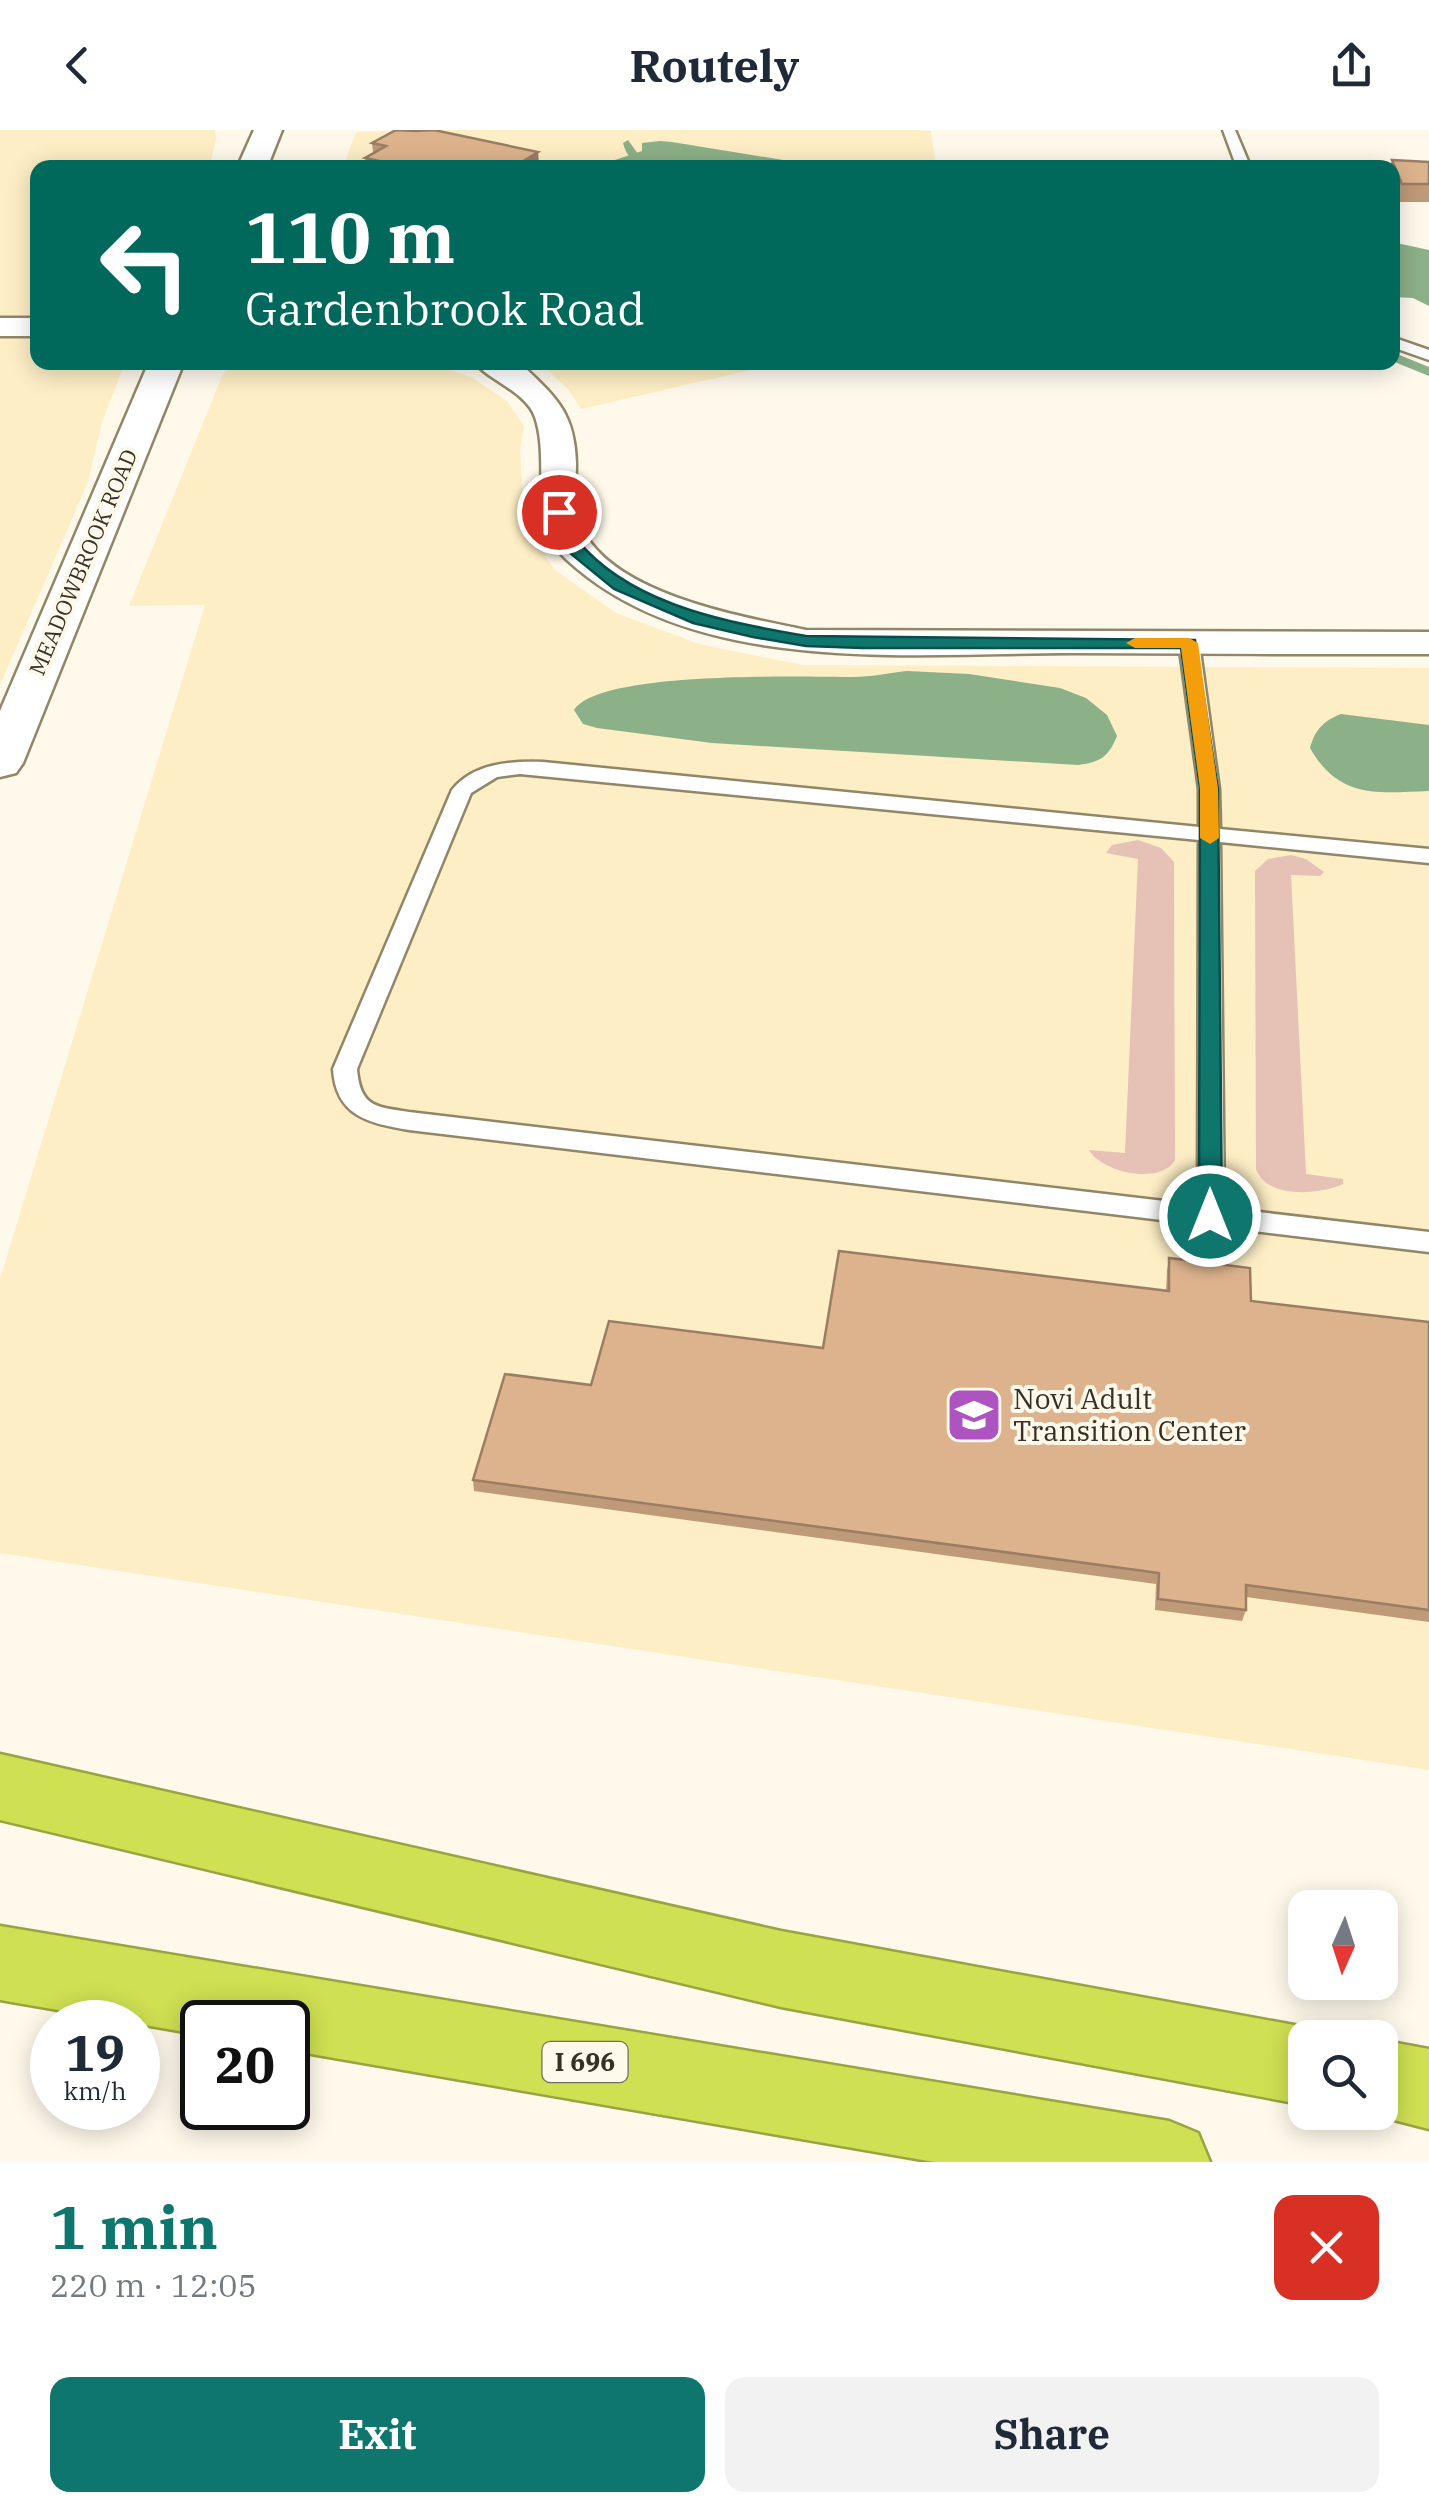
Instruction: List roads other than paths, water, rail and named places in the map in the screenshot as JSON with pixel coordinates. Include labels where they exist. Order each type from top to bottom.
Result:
[{"type":"highway","points":[[0,1787],[782,1969],[1288,2063]]},
{"type":"highway","name":"I 696","points":[[0,1963],[1169,2162]]},
{"type":"highway","points":[[1398,2083],[1429,2089]]},
{"type":"street","points":[[255,160],[268,130]]},
{"type":"street","points":[[0,327],[30,328]]},
{"type":"street","name":"MEADOWBROOK ROAD","points":[[0,763],[164,370]]},
{"type":"street","points":[[506,370],[550,410],[559,452],[559,512],[576,550],[620,585],[699,619],[806,641],[1429,643]]},
{"type":"lane","points":[[1229,130],[1241,160]]},
{"type":"lane","points":[[1400,345],[1429,355]]},
{"type":"lane","points":[[1189,643],[1209,789],[1210,1216]]},
{"type":"lane","points":[[1429,856],[560,770],[495,770],[474,779],[462,790],[344,1069],[344,1088],[354,1105],[375,1116],[1429,1242]]},
{"type":"waterway","points":[[628,143],[637,160]]},
{"type":"waterway","points":[[1400,359],[1429,372]]},
{"type":"place","name":"Novi Adult Transition Center","points":[[974,1415]]}]
